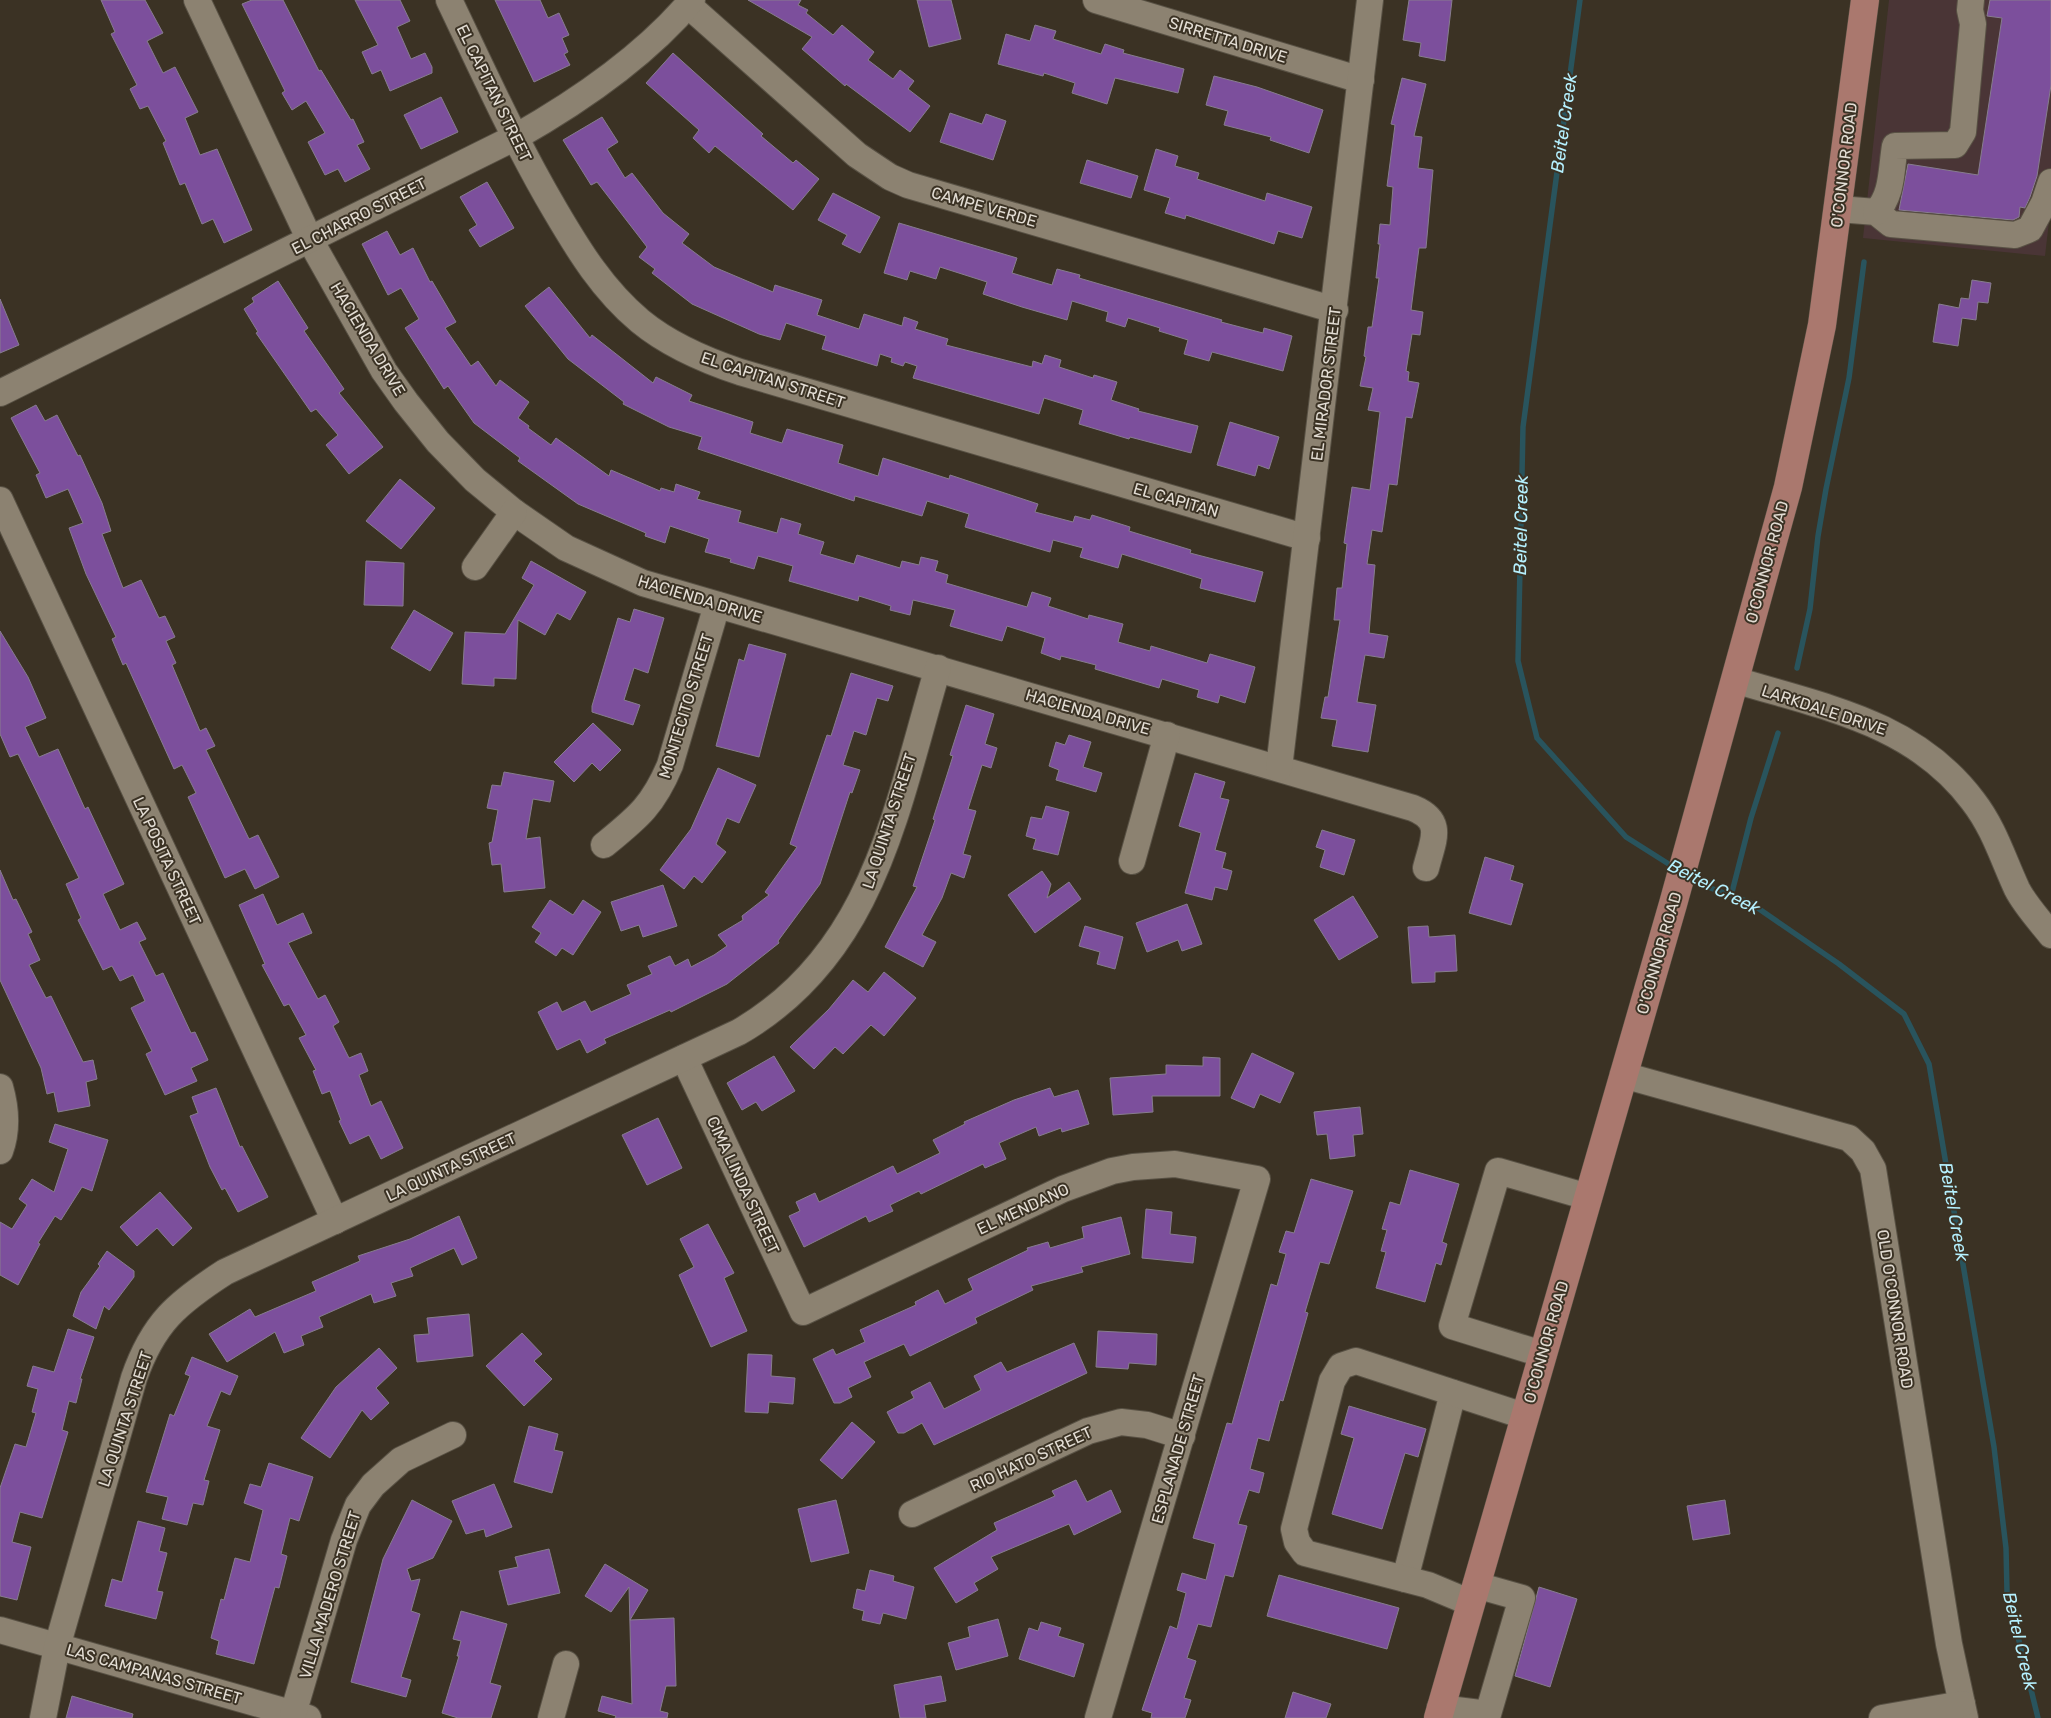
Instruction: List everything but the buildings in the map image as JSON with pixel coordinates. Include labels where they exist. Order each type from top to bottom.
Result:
[{"type":"main road","name":"O'CONNOR ROAD","points":[[1439,1713],[1673,904],[1788,487],[1822,325],[1839,209],[1865,0]]},
{"type":"street","name":"HACIENDA DRIVE","points":[[196,0],[310,240],[384,371],[438,442],[476,480],[514,512],[566,548],[643,583],[1279,768],[1426,814],[1434,823],[1434,833],[1426,868]]},
{"type":"street","name":"EL CAPITAN STREET","points":[[449,0],[514,138],[575,244],[601,282],[634,315],[663,338],[688,352],[722,366],[1044,461]]},
{"type":"street","name":"SIRRETTA DRIVE","points":[[1096,0],[1361,80]]},
{"type":"street","name":"EL MIRADOR STREET","points":[[1279,768],[1335,310],[1370,0]]},
{"type":"street","points":[[1876,212],[1883,205],[1888,194],[1894,146],[1955,145],[1964,132],[1973,24],[1970,10],[1971,0]]},
{"type":"street","name":"EL CHARRO STREET","points":[[0,393],[310,240],[554,116],[644,47],[690,2]]},
{"type":"street","name":"CAMPE VERDE","points":[[690,2],[857,155],[890,177],[918,188],[1335,310]]},
{"type":"street","points":[[1839,209],[1876,212],[1891,224],[2015,235],[2030,229],[2044,203],[2051,182]]},
{"type":"street","name":"EL CAPITAN","points":[[1044,461],[1307,538]]},
{"type":"street","name":"LA POSITA STREET","points":[[0,500],[335,1221]]},
{"type":"street","points":[[475,567],[514,512]]},
{"type":"street","name":"MONTECITO STREET","points":[[604,844],[642,814],[660,789],[670,765],[717,605]]},
{"type":"street","name":"LA QUINTA STREET","points":[[43,1718],[57,1647],[134,1378],[156,1331],[187,1297],[225,1272],[684,1058],[765,1016],[800,986],[840,938],[859,907],[875,874],[938,668]]},
{"type":"street","name":"LARKDALE DRIVE","points":[[1734,680],[1868,720],[1901,736],[1944,768],[1978,808],[1992,831],[2018,891],[2051,935]]},
{"type":"street","points":[[1132,861],[1167,735]]},
{"type":"street","name":"CIMA LINDA STREET","points":[[684,1058],[803,1312]]},
{"type":"street","name":"OLD O'CONNOR ROAD","points":[[1623,1075],[1849,1138],[1863,1151],[1873,1169],[1948,1634],[1964,1711]]},
{"type":"street","points":[[0,1087],[6,1114],[4,1140],[0,1150]]},
{"type":"street","name":"EL MENDANO","points":[[803,1312],[1063,1189],[1112,1171],[1133,1167],[1175,1164],[1257,1179]]},
{"type":"street","points":[[1542,1354],[1452,1326],[1475,1246],[1498,1171],[1588,1197]]},
{"type":"street","name":"ESPLANADE STREET","points":[[1098,1718],[1257,1179]]},
{"type":"street","points":[[1439,1713],[1488,1714],[1522,1598],[1474,1594],[1428,1585],[1305,1553],[1297,1542],[1294,1528],[1332,1380],[1341,1366],[1356,1361],[1524,1416]]},
{"type":"street","points":[[1406,1579],[1453,1393]]},
{"type":"street","name":"RIO HATO STREET","points":[[912,1514],[1088,1431],[1121,1422],[1147,1426],[1182,1436]]},
{"type":"street","name":"VILLA MADERO STREET","points":[[301,1716],[344,1540],[358,1505],[373,1485],[401,1460],[453,1436]]},
{"type":"street","name":"LAS CAMPANAS STREET","points":[[0,1630],[301,1716]]},
{"type":"street","points":[[551,1718],[566,1664]]},
{"type":"street","points":[[1887,1718],[1964,1711]]},
{"type":"shaded area","points":[[1889,0],[2051,0],[2051,204],[2045,256],[1863,238]]},
{"type":"waterway","name":"Beitel Creek","points":[[1580,0],[1523,427],[1518,661],[1537,738],[1626,837],[1675,868]]},
{"type":"waterway","points":[[1797,668],[1810,609],[1818,536],[1826,489],[1849,378],[1864,262]]},
{"type":"waterway","points":[[1731,896],[1751,818],[1778,733]]},
{"type":"waterway","name":"Beitel Creek","points":[[1689,877],[1705,886],[1749,902],[1839,964],[1904,1014],[1929,1064],[1994,1447],[2006,1548],[2007,1592],[2038,1718]]}]
